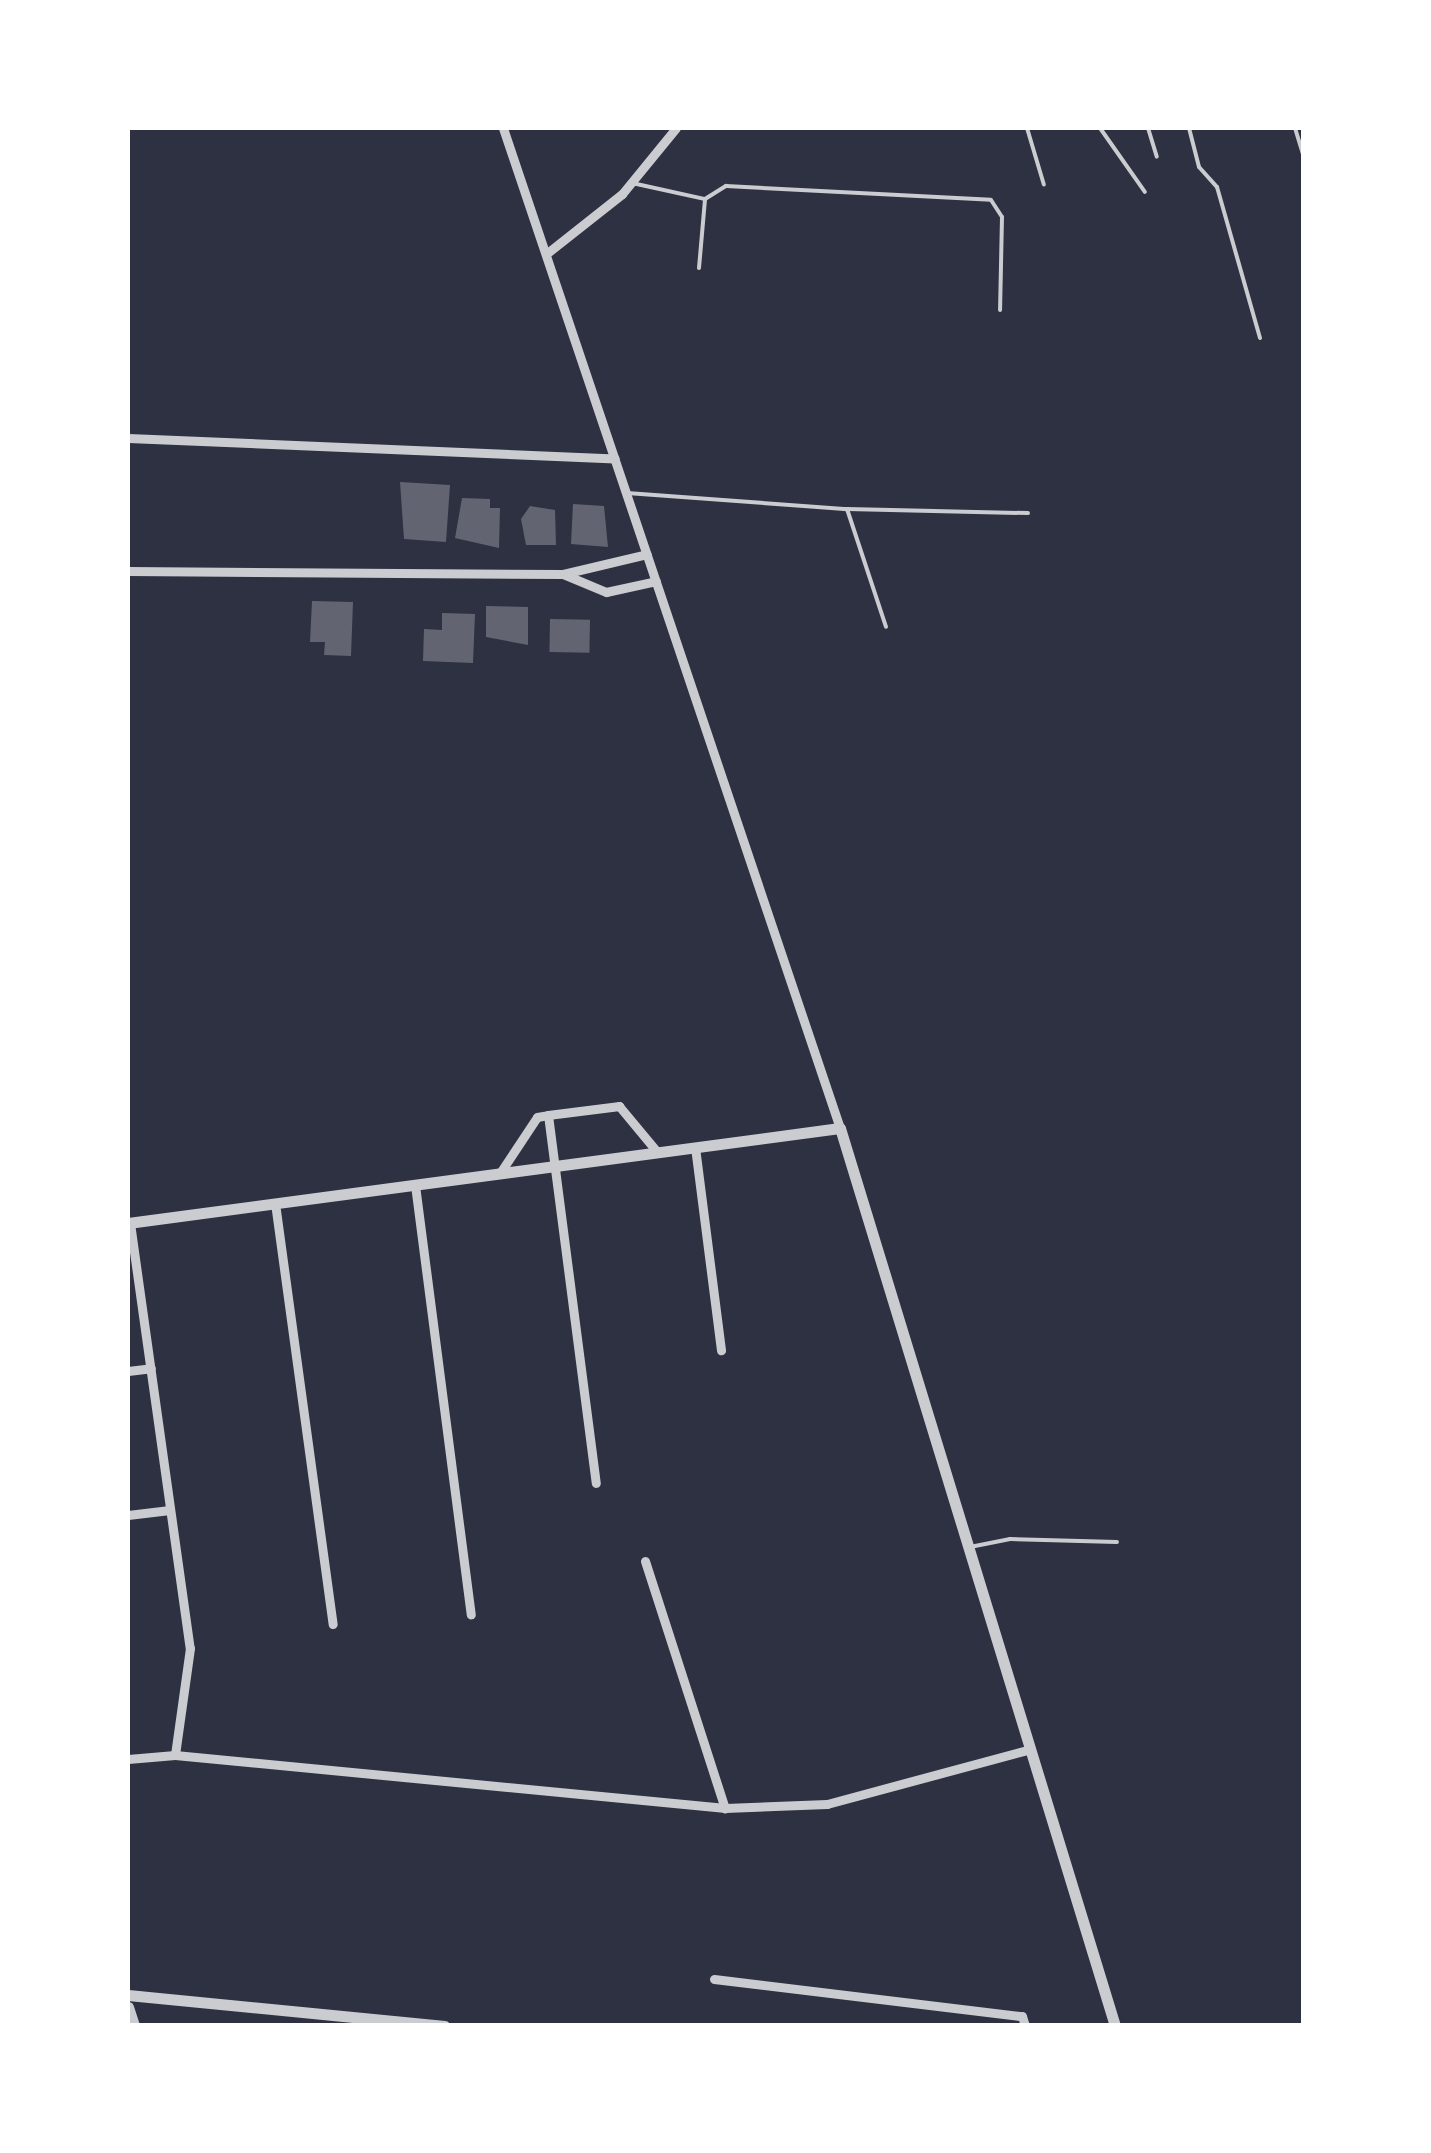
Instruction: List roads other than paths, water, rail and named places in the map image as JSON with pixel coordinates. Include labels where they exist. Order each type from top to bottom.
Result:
[{"type":"street","points":[[503,128],[840,1128],[1116,2026]]},
{"type":"street","points":[[546,254],[632,183],[676,128]]},
{"type":"street","points":[[128,438],[615,458]]},
{"type":"street","points":[[128,571],[564,574],[647,554]]},
{"type":"street","points":[[564,574],[606,592],[656,581]]},
{"type":"street","points":[[500,1174],[537,1117],[548,1115],[619,1106],[658,1152]]},
{"type":"street","points":[[548,1115],[596,1483]]},
{"type":"street","points":[[175,1754],[190,1648],[129,1223],[840,1128]]},
{"type":"street","points":[[695,1148],[721,1350]]},
{"type":"street","points":[[415,1185],[471,1614]]},
{"type":"street","points":[[276,1204],[333,1624]]},
{"type":"street","points":[[128,1371],[150,1368]]},
{"type":"street","points":[[128,1515],[170,1510]]},
{"type":"street","points":[[645,1561],[724,1808]]},
{"type":"street","points":[[128,1759],[175,1754],[724,1808],[827,1804],[1032,1750]]},
{"type":"street","points":[[714,1979],[1022,2016],[1025,2026]]},
{"type":"street","points":[[128,1996],[444,2026]]},
{"type":"street","points":[[128,2007],[134,2026]]},
{"type":"lane","points":[[1028,128],[1044,184]]},
{"type":"lane","points":[[1100,128],[1145,192]]},
{"type":"lane","points":[[1148,128],[1157,158]]},
{"type":"lane","points":[[1189,128],[1199,166],[1217,187],[1260,338]]},
{"type":"lane","points":[[1294,128],[1304,157]]},
{"type":"lane","points":[[632,183],[705,198],[726,186],[997,202],[1000,310]]},
{"type":"lane","points":[[698,268],[705,198]]},
{"type":"lane","points":[[627,493],[847,509],[1028,513]]},
{"type":"lane","points":[[847,509],[886,627]]},
{"type":"lane","points":[[970,1547],[1010,1540],[1117,1542]]}]
